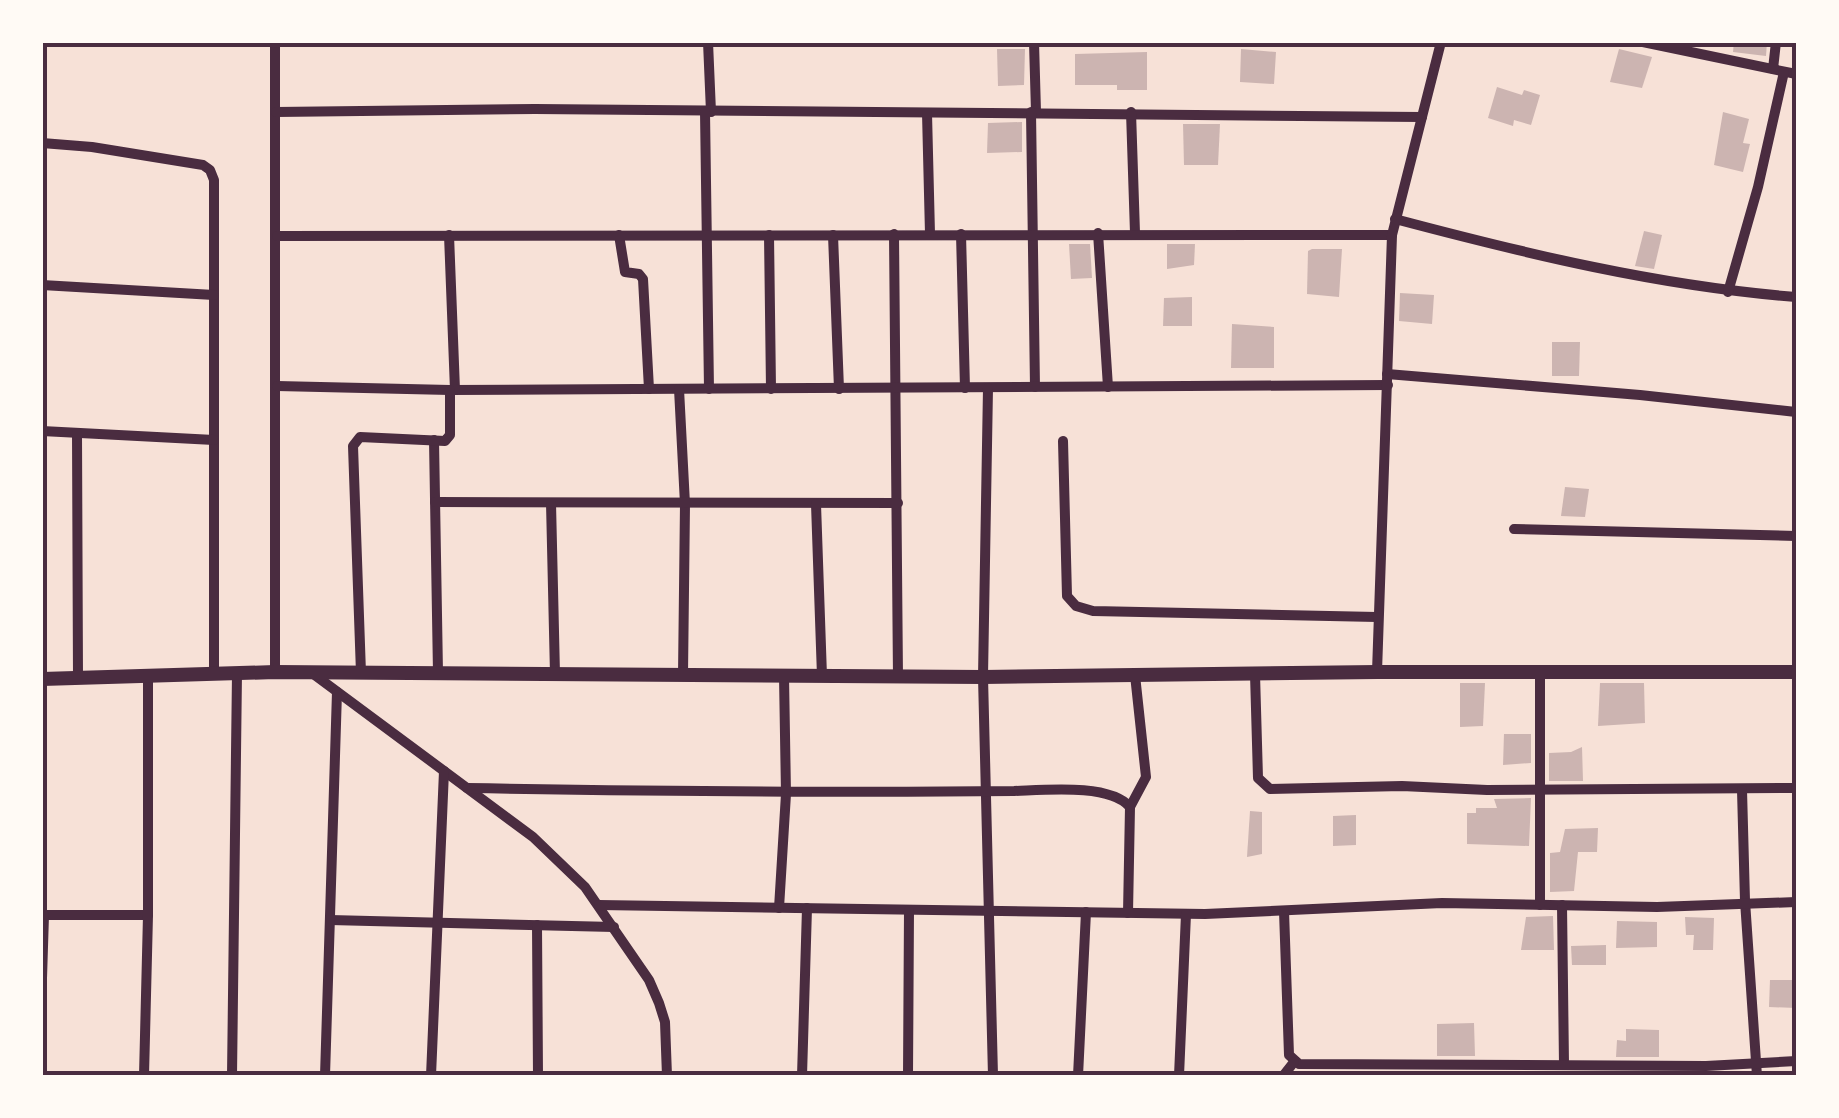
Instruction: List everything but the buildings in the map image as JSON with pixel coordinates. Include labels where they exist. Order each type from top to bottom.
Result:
[{"type":"street","points":[[275,42],[275,672]]},
{"type":"street","points":[[708,42],[704,235],[708,389]]},
{"type":"street","points":[[1034,42],[1030,234],[1035,388]]},
{"type":"street","points":[[1377,672],[1392,235],[1441,42]]},
{"type":"street","points":[[1644,42],[1679,46],[1785,72]]},
{"type":"street","points":[[1728,292],[1785,72],[1776,42]]},
{"type":"street","points":[[276,112],[535,109],[1422,117]]},
{"type":"street","points":[[1131,112],[1135,233]]},
{"type":"street","points":[[928,113],[930,234]]},
{"type":"street","points":[[42,143],[92,147],[202,166],[210,170],[214,180],[214,674]]},
{"type":"street","points":[[1394,219],[1606,271],[1728,292],[1796,297]]},
{"type":"street","points":[[894,234],[898,677]]},
{"type":"street","points":[[961,234],[965,388]]},
{"type":"street","points":[[1098,234],[1108,387]]},
{"type":"street","points":[[361,673],[353,446],[360,437],[445,440],[450,435],[453,390],[449,235]]},
{"type":"street","points":[[618,235],[623,268],[643,279],[648,389]]},
{"type":"street","points":[[769,235],[770,389]]},
{"type":"street","points":[[833,235],[839,389]]},
{"type":"street","points":[[277,236],[1392,235]]},
{"type":"street","points":[[42,285],[214,295]]},
{"type":"street","points":[[277,386],[453,390],[898,389],[1388,380],[1640,395],[1796,412]]},
{"type":"street","points":[[988,388],[983,677],[993,1076]]},
{"type":"street","points":[[679,389],[685,504],[682,676]]},
{"type":"street","points":[[42,431],[214,440]]},
{"type":"street","points":[[78,433],[78,678]]},
{"type":"street","points":[[434,440],[438,674]]},
{"type":"street","points":[[1063,441],[1067,596],[1076,606],[1093,611],[1377,616]]},
{"type":"street","points":[[435,502],[898,503]]},
{"type":"street","points":[[551,503],[555,674]]},
{"type":"street","points":[[816,504],[822,676]]},
{"type":"street","points":[[1514,529],[1796,536]]},
{"type":"street","points":[[42,679],[275,672],[898,677],[1796,672]]},
{"type":"street","points":[[311,672],[564,864],[614,926],[649,980],[665,1022],[666,1076]]},
{"type":"street","points":[[1540,672],[1540,904]]},
{"type":"street","points":[[232,1076],[237,673]]},
{"type":"street","points":[[1255,674],[1258,778],[1270,789],[1796,788]]},
{"type":"street","points":[[1128,913],[1130,807],[1146,778],[1135,675]]},
{"type":"street","points":[[144,1076],[148,676]]},
{"type":"street","points":[[779,908],[786,794],[784,676]]},
{"type":"street","points":[[325,1076],[337,692]]},
{"type":"street","points":[[431,1076],[444,770]]},
{"type":"street","points":[[467,788],[786,794],[1060,790],[1111,794],[1130,807]]},
{"type":"street","points":[[1742,790],[1757,1076]]},
{"type":"street","points":[[599,906],[1186,914],[1442,904],[1657,907],[1796,902]]},
{"type":"street","points":[[1562,905],[1564,1065]]},
{"type":"street","points":[[802,1076],[807,908]]},
{"type":"street","points":[[908,910],[908,1076]]},
{"type":"street","points":[[1284,910],[1287,1030],[1289,1055],[1294,1062],[1338,1066],[1564,1065],[1706,1071],[1756,1062],[1796,1061]]},
{"type":"street","points":[[1078,1076],[1086,912]]},
{"type":"street","points":[[42,978],[43,915],[148,914]]},
{"type":"street","points":[[1179,1076],[1186,914]]},
{"type":"street","points":[[330,920],[614,926]]},
{"type":"street","points":[[537,925],[538,1076]]},
{"type":"street","points":[[1283,1076],[1294,1062]]}]
